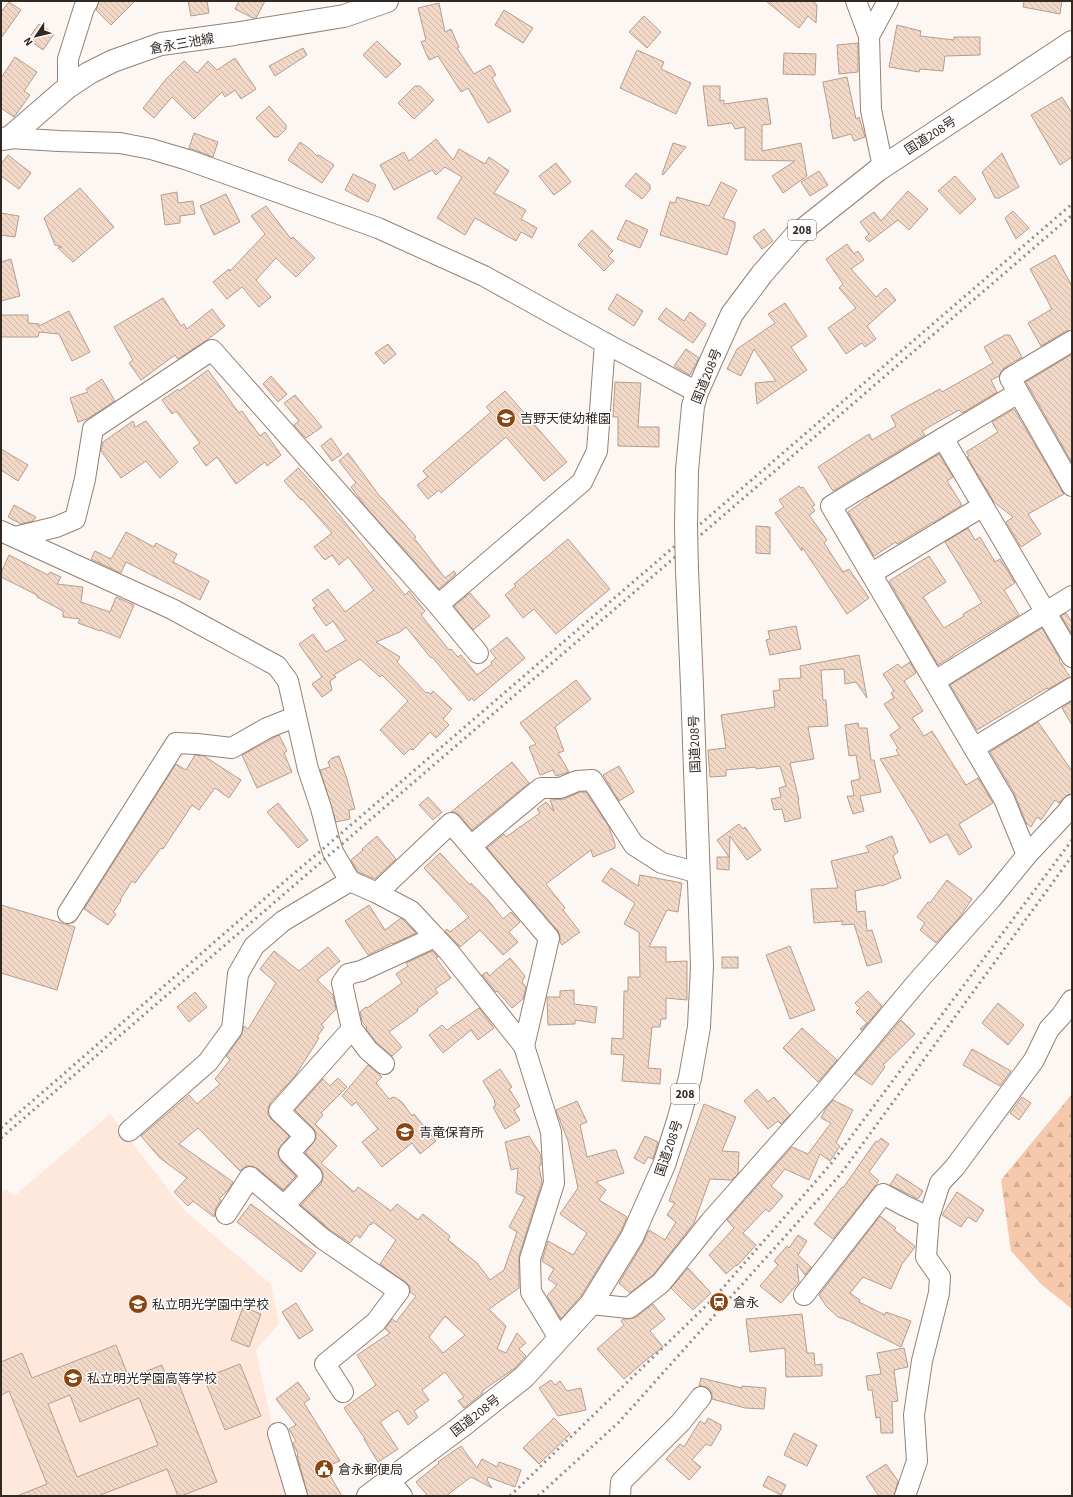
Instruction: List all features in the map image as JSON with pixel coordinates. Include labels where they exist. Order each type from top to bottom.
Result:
[{"type":"main road","name":"倉永三池線","points":[[5,138],[68,87],[89,73],[113,61],[161,44],[344,16],[387,1]]},
{"type":"main road","name":"国道208号","points":[[368,1496],[396,1488],[462,1426],[524,1377],[591,1304],[632,1237],[664,1165],[678,1121],[690,1078],[699,1027],[702,966],[692,686],[686,570],[687,470],[693,406],[697,392],[732,314],[762,274],[795,236],[883,167],[1072,42]]},
{"type":"street","points":[[68,87],[68,59],[84,8],[88,1]]},
{"type":"street","points":[[856,1],[869,36],[871,110],[883,167]]},
{"type":"street","points":[[869,36],[888,1]]},
{"type":"street","points":[[5,138],[120,143],[151,149],[196,163],[378,228],[484,276],[697,392]]},
{"type":"street","points":[[1072,341],[1010,378],[1072,486]]},
{"type":"street","points":[[438,605],[582,482],[597,451],[605,343]]},
{"type":"street","points":[[8,534],[56,527],[75,520],[85,479],[93,429],[212,350],[438,605],[478,653]]},
{"type":"street","points":[[1018,393],[831,506],[872,573],[1004,799],[1027,855]]},
{"type":"street","points":[[943,438],[1072,658]]},
{"type":"street","points":[[872,573],[984,506]]},
{"type":"street","points":[[8,534],[172,609],[277,666],[288,681],[308,769],[321,808],[330,844],[350,882],[377,893],[411,911],[449,952],[524,1046],[551,1132],[554,1183],[530,1259],[531,1292],[559,1338]]},
{"type":"street","points":[[935,681],[1072,596]]},
{"type":"street","points":[[974,748],[1072,688]]},
{"type":"street","points":[[68,913],[176,743],[232,748],[267,728],[295,717]]},
{"type":"street","points":[[471,846],[541,788],[560,788],[577,781],[592,780],[634,845],[662,863],[699,873]]},
{"type":"street","points":[[591,1304],[629,1308],[661,1283],[710,1222],[825,1092],[918,981],[1072,805]]},
{"type":"street","points":[[377,893],[451,823],[549,938],[524,1046]]},
{"type":"street","points":[[129,1131],[208,1062],[232,1029],[238,974],[254,946],[283,921],[350,882]]},
{"type":"street","points":[[384,1064],[368,1050],[352,1029],[342,983],[348,974],[361,971],[435,937]]},
{"type":"street","points":[[905,1496],[917,1461],[914,1415],[922,1361],[939,1293],[940,1277],[926,1257],[930,1217],[940,1183],[955,1167],[1034,1060],[1049,1029],[1061,1016],[1072,1000]]},
{"type":"street","points":[[284,1206],[312,1176],[289,1153],[304,1136],[279,1111],[352,1029]]},
{"type":"street","points":[[226,1214],[250,1177],[323,1239],[399,1291],[376,1322],[325,1364],[343,1392]]},
{"type":"street","points":[[804,1295],[883,1194],[930,1217]]},
{"type":"street","points":[[620,1496],[621,1482],[681,1422],[701,1397]]},
{"type":"street","points":[[278,1433],[297,1496]]},
{"type":"shaded area","name":"私立明光学園中学校","points":[[110,1114],[185,1211],[271,1284],[279,1324],[256,1350],[273,1430],[293,1496],[1,1496],[1,1193],[7,1189],[14,1196]]},
{"type":"green space","points":[[1072,1094],[1072,1309],[1042,1285],[1011,1251],[1001,1180]]},
{"type":"building","points":[[99,1],[135,1],[111,25],[96,10]]},
{"type":"building","points":[[188,1],[207,1],[209,13],[191,16]]},
{"type":"building","points":[[239,1],[265,1],[256,18],[253,18],[235,9]]},
{"type":"building","points":[[766,1],[813,1],[817,5],[816,23],[808,16],[799,28]]},
{"type":"building","points":[[1024,1],[1062,1],[1060,14],[1023,7]]},
{"type":"building","points":[[9,2],[21,10],[1,38],[1,12]]},
{"type":"building","points":[[439,3],[445,32],[451,29],[459,47],[457,48],[474,74],[490,65],[496,75],[492,78],[511,111],[488,123],[468,88],[461,92],[438,56],[429,60],[421,42],[426,40],[418,8]]},
{"type":"building","points":[[504,10],[533,28],[523,43],[495,25]]},
{"type":"building","points":[[644,16],[661,32],[647,48],[629,32]]},
{"type":"building","points":[[39,24],[54,34],[43,50],[28,39]]},
{"type":"building","points":[[897,25],[921,31],[920,36],[954,40],[954,37],[980,37],[980,55],[945,56],[943,71],[920,69],[919,72],[889,67]]},
{"type":"building","points":[[377,41],[401,64],[386,78],[363,55]]},
{"type":"building","points":[[858,43],[858,72],[839,74],[837,45]]},
{"type":"building","points":[[303,48],[307,55],[275,76],[269,66]]},
{"type":"building","points":[[637,50],[664,62],[661,69],[691,83],[676,114],[620,88]]},
{"type":"building","points":[[784,53],[816,54],[815,75],[783,74]]},
{"type":"building","points":[[15,57],[37,72],[24,91],[30,95],[14,117],[1,108],[1,78]]},
{"type":"building","points":[[235,58],[256,89],[241,99],[235,90],[225,97],[222,92],[194,119],[172,97],[154,118],[143,108],[167,78],[184,61],[197,73],[208,61],[217,70]]},
{"type":"building","points":[[847,77],[856,119],[859,117],[865,137],[854,141],[851,134],[833,139],[823,82]]},
{"type":"building","points":[[415,86],[420,86],[434,100],[414,119],[398,103]]},
{"type":"building","points":[[703,86],[720,86],[720,101],[724,100],[724,104],[767,98],[771,124],[762,125],[762,151],[801,143],[807,176],[783,193],[772,176],[795,161],[745,160],[745,127],[735,129],[732,123],[708,126]]},
{"type":"building","points":[[1062,97],[1072,113],[1072,157],[1060,165],[1031,115]]},
{"type":"building","points":[[269,106],[286,125],[286,129],[278,137],[274,137],[256,118]]},
{"type":"building","points":[[194,133],[218,142],[213,157],[189,148]]},
{"type":"building","points":[[436,139],[453,160],[459,149],[485,164],[489,157],[509,171],[494,193],[526,210],[521,219],[537,228],[532,238],[521,232],[516,241],[475,218],[465,235],[437,218],[462,177],[445,167],[436,175],[432,170],[394,190],[380,165],[404,152],[409,161]]},
{"type":"building","points":[[300,142],[317,156],[319,155],[334,165],[322,183],[288,160]]},
{"type":"building","points":[[673,143],[686,147],[663,175],[662,174]]},
{"type":"building","points":[[1002,153],[1019,187],[999,198],[995,198],[982,172]]},
{"type":"building","points":[[8,155],[31,173],[19,189],[1,176],[1,164]]},
{"type":"building","points":[[556,163],[571,182],[554,195],[539,176]]},
{"type":"building","points":[[819,171],[828,185],[810,196],[801,182]]},
{"type":"building","points":[[636,173],[650,185],[650,190],[642,199],[625,186]]},
{"type":"building","points":[[353,174],[376,185],[368,202],[345,190]]},
{"type":"building","points":[[955,176],[976,199],[960,214],[938,191]]},
{"type":"building","points":[[721,182],[737,190],[723,218],[735,222],[727,255],[660,235],[670,202],[675,203],[677,197],[709,206]]},
{"type":"building","points":[[80,188],[114,227],[73,262],[58,248],[62,247],[55,245],[44,218]]},
{"type":"building","points":[[908,191],[928,209],[909,230],[898,220],[869,242],[865,238],[869,234],[860,222],[874,212],[881,221]]},
{"type":"building","points":[[177,192],[178,203],[193,201],[195,214],[180,216],[180,223],[165,225],[161,195]]},
{"type":"building","points":[[226,194],[240,222],[214,235],[200,206]]},
{"type":"building","points":[[266,206],[291,239],[293,237],[315,258],[296,277],[276,258],[256,280],[271,297],[259,307],[242,287],[227,299],[213,282],[229,269],[230,271],[265,234],[251,216]]},
{"type":"building","points":[[1013,211],[1029,228],[1016,239],[1005,218]]},
{"type":"building","points":[[1,213],[19,216],[15,237],[1,235]]},
{"type":"building","points":[[626,220],[648,230],[640,248],[617,239]]},
{"type":"building","points":[[764,229],[773,241],[762,249],[753,237]]},
{"type":"building","points":[[592,230],[613,251],[608,256],[614,261],[604,271],[578,245]]},
{"type":"building","points":[[847,244],[854,254],[858,251],[864,260],[851,269],[876,297],[886,288],[896,300],[867,326],[876,339],[865,347],[862,343],[846,354],[828,328],[856,308],[839,288],[843,284],[826,259]]},
{"type":"building","points":[[1055,255],[1072,286],[1072,330],[1066,331],[1041,346],[1028,323],[1052,309],[1030,269]]},
{"type":"building","points":[[11,259],[20,296],[1,301],[1,262]]},
{"type":"building","points":[[617,294],[643,311],[634,326],[608,309]]},
{"type":"building","points":[[163,298],[181,326],[184,324],[187,329],[212,309],[225,326],[178,359],[175,355],[141,380],[129,363],[133,360],[114,327]]},
{"type":"building","points":[[785,303],[807,336],[791,347],[807,370],[757,404],[755,383],[776,381],[754,349],[741,376],[727,369],[737,349],[775,323],[768,314]]},
{"type":"building","points":[[666,308],[684,321],[690,312],[706,324],[693,343],[658,319]]},
{"type":"building","points":[[69,311],[90,352],[72,361],[59,334],[39,332],[38,337],[1,337],[1,315],[28,315],[28,323],[39,324],[39,326]]},
{"type":"building","points":[[1005,335],[1010,335],[1022,357],[1004,368],[999,376],[991,380],[997,392],[962,413],[959,410],[922,431],[925,435],[833,491],[818,467],[869,434],[872,440],[896,426],[891,416],[940,389],[942,392],[993,363],[984,347]]},
{"type":"building","points":[[388,344],[396,354],[384,364],[375,353]]},
{"type":"building","points":[[686,349],[699,358],[690,375],[674,366]]},
{"type":"building","points":[[1072,354],[1072,463],[1026,382]]},
{"type":"building","points":[[208,370],[239,413],[242,411],[260,436],[265,432],[281,455],[267,466],[265,462],[236,484],[217,457],[206,466],[193,448],[200,443],[176,411],[172,414],[162,400],[178,389],[179,391]]},
{"type":"building","points":[[271,376],[287,394],[278,402],[263,384]]},
{"type":"building","points":[[102,379],[115,401],[87,419],[78,422],[70,398],[88,392],[86,389]]},
{"type":"building","points":[[615,382],[641,383],[638,427],[659,427],[659,447],[618,446],[618,417],[613,417]]},
{"type":"building","points":[[505,391],[567,462],[544,481],[506,437],[441,493],[439,490],[428,499],[417,485],[428,477],[423,471],[491,412],[486,407]]},
{"type":"building","points":[[295,395],[322,427],[306,438],[294,425],[299,421],[284,403]]},
{"type":"building","points":[[1014,409],[1064,494],[1028,514],[1041,534],[1021,547],[1006,522],[1013,517],[994,502],[967,457],[969,456],[966,452],[998,432],[992,422]]},
{"type":"building","points":[[133,421],[135,427],[146,421],[178,462],[160,478],[146,461],[121,478],[101,451],[103,442]]},
{"type":"building","points":[[331,438],[342,454],[332,461],[321,446]]},
{"type":"building","points":[[1,449],[28,465],[18,481],[1,470]]},
{"type":"building","points":[[348,453],[381,498],[416,537],[414,538],[445,578],[454,571],[456,574],[439,589],[365,506],[351,487],[356,483],[339,461]]},
{"type":"building","points":[[939,454],[953,477],[947,481],[962,505],[874,556],[848,512],[868,498],[867,497]]},
{"type":"building","points":[[298,468],[316,487],[405,595],[409,591],[425,611],[421,615],[449,650],[451,649],[458,657],[461,655],[477,675],[492,664],[491,662],[496,658],[490,651],[507,637],[525,658],[474,701],[472,698],[469,701],[406,627],[400,632],[376,642],[400,657],[397,662],[426,693],[428,692],[431,694],[433,691],[452,709],[443,719],[449,725],[436,738],[430,732],[413,750],[410,749],[404,755],[380,730],[408,701],[382,675],[380,677],[360,659],[334,675],[336,677],[330,681],[332,690],[322,697],[312,684],[322,677],[299,644],[313,634],[326,652],[346,640],[333,621],[326,626],[313,608],[317,606],[312,600],[328,589],[345,612],[374,590],[348,557],[339,565],[332,555],[325,560],[314,547],[332,533],[284,481]]},
{"type":"building","points":[[799,486],[801,488],[803,487],[815,505],[812,507],[815,511],[809,515],[827,540],[824,543],[843,572],[849,569],[869,598],[847,614],[802,547],[802,551],[775,513],[784,507],[779,500]]},
{"type":"building","points":[[14,505],[36,517],[33,521],[21,524],[8,517]]},
{"type":"building","points":[[756,526],[770,527],[770,554],[756,553]]},
{"type":"building","points":[[968,528],[975,540],[980,537],[995,562],[1000,559],[1015,583],[1004,590],[1019,615],[938,665],[889,581],[929,556],[946,582],[923,597],[944,628],[964,616],[963,614],[982,603],[945,542]]},
{"type":"building","points":[[126,532],[154,547],[156,543],[177,554],[173,562],[209,581],[200,600],[126,562],[121,573],[91,559],[95,551],[111,559]]},
{"type":"building","points":[[568,539],[610,589],[556,634],[534,609],[523,618],[505,595],[516,586],[514,584]]},
{"type":"building","points":[[9,555],[48,575],[50,572],[61,577],[57,584],[83,587],[81,602],[110,612],[116,597],[134,605],[120,638],[78,623],[80,619],[63,617],[63,611],[37,597],[37,595],[1,577],[1,573]]},
{"type":"building","points":[[470,593],[490,616],[473,630],[454,606]]},
{"type":"building","points":[[1066,613],[1072,622],[1072,634],[1061,616]]},
{"type":"building","points":[[796,626],[801,649],[770,655],[766,640],[770,639],[768,631]]},
{"type":"building","points":[[1042,628],[1070,677],[1048,689],[1047,688],[977,730],[950,685]]},
{"type":"building","points":[[859,655],[867,698],[856,682],[845,684],[844,669],[821,670],[823,700],[826,700],[828,726],[808,727],[814,759],[790,763],[799,800],[801,818],[785,822],[782,809],[774,810],[771,799],[781,797],[779,788],[786,786],[780,766],[756,769],[756,767],[726,770],[726,776],[710,777],[708,750],[726,748],[721,715],[775,707],[773,691],[780,690],[779,679],[801,678],[800,666]]},
{"type":"building","points":[[910,662],[916,673],[904,681],[923,711],[912,718],[924,736],[932,731],[966,785],[978,778],[993,803],[959,824],[972,847],[959,855],[947,834],[930,843],[880,759],[899,755],[896,750],[898,748],[890,735],[900,728],[884,704],[894,698],[891,693],[894,691],[883,674],[898,664],[901,668]]},
{"type":"building","points":[[576,680],[591,699],[555,727],[564,751],[558,753],[569,772],[556,776],[553,770],[540,775],[529,747],[536,744],[520,723]]},
{"type":"building","points":[[1072,701],[1072,725],[1062,708]]},
{"type":"building","points":[[1038,722],[1072,771],[1072,794],[1067,795],[1059,803],[1055,800],[1041,820],[1037,817],[1031,827],[1026,823],[1014,793],[990,752]]},
{"type":"building","points":[[858,723],[859,728],[867,728],[871,760],[874,760],[881,792],[860,796],[864,811],[853,814],[847,796],[854,796],[851,781],[860,779],[856,755],[849,756],[845,725]]},
{"type":"building","points":[[279,735],[287,751],[284,753],[292,772],[257,788],[242,755]]},
{"type":"building","points":[[195,755],[204,756],[241,780],[229,798],[215,788],[199,810],[192,805],[163,849],[161,848],[135,883],[132,881],[113,912],[116,914],[108,925],[84,909],[176,764],[186,770]]},
{"type":"building","points":[[339,756],[355,809],[349,810],[350,819],[336,822],[320,770],[330,767],[328,762],[332,758]]},
{"type":"building","points":[[512,762],[529,783],[472,830],[459,815],[455,812],[451,812]]},
{"type":"building","points":[[619,766],[634,792],[619,801],[603,775]]},
{"type":"building","points":[[580,792],[586,792],[609,827],[615,848],[593,857],[591,850],[546,884],[565,908],[563,910],[580,932],[562,945],[558,931],[487,848],[504,834],[506,837],[540,813],[537,809],[546,802],[554,811],[550,800],[564,799]]},
{"type":"building","points":[[428,797],[442,812],[433,820],[419,805]]},
{"type":"building","points":[[278,803],[308,840],[298,848],[267,812]]},
{"type":"building","points":[[739,824],[743,829],[745,827],[761,850],[747,860],[730,836],[729,870],[717,869],[717,857],[729,857],[717,840]]},
{"type":"building","points":[[377,836],[396,859],[375,879],[358,872],[351,860]]},
{"type":"building","points":[[892,836],[898,852],[893,856],[901,878],[882,886],[855,891],[857,912],[865,911],[867,931],[872,930],[882,962],[867,966],[854,924],[842,925],[842,921],[814,923],[811,889],[838,888],[831,861],[869,852],[866,846]]},
{"type":"building","points":[[440,853],[470,885],[471,883],[488,900],[503,919],[511,912],[520,922],[509,932],[518,942],[503,955],[480,930],[460,947],[445,931],[447,929],[450,932],[469,917],[424,868]]},
{"type":"building","points":[[611,868],[638,886],[640,875],[682,883],[678,912],[667,910],[649,947],[666,947],[666,962],[687,961],[687,1000],[666,998],[666,1019],[661,1019],[660,1027],[652,1027],[648,1068],[661,1069],[660,1084],[622,1081],[624,1055],[611,1054],[612,1038],[623,1039],[624,991],[628,991],[628,977],[640,977],[639,932],[624,924],[635,903],[602,881]]},
{"type":"building","points":[[947,880],[972,899],[959,918],[936,943],[920,930],[925,923],[917,917],[928,902],[930,903]]},
{"type":"building","points":[[1,905],[75,927],[57,990],[1,973]]},
{"type":"building","points":[[369,905],[385,930],[401,918],[416,933],[368,955],[345,921]]},
{"type":"building","points":[[790,946],[815,1010],[790,1019],[766,955]]},
{"type":"building","points":[[328,947],[340,961],[317,980],[333,995],[336,1009],[321,1025],[324,1027],[317,1037],[319,1038],[295,1076],[270,1103],[268,1109],[268,1114],[271,1119],[289,1136],[278,1150],[278,1156],[296,1176],[283,1190],[257,1168],[246,1166],[240,1171],[198,1128],[179,1144],[233,1182],[229,1189],[219,1199],[221,1200],[216,1208],[214,1217],[193,1201],[188,1206],[174,1192],[187,1178],[160,1158],[141,1136],[189,1095],[197,1104],[220,1084],[215,1079],[230,1060],[226,1056],[241,1036],[244,1026],[248,1029],[276,983],[260,969],[274,951],[299,971]]},
{"type":"building","points":[[432,951],[438,957],[436,958],[451,978],[435,989],[438,993],[417,1009],[418,1011],[389,1032],[402,1047],[392,1056],[376,1042],[366,1029],[367,1028],[362,1021],[360,1012],[402,983],[396,974],[408,966],[406,963]]},
{"type":"building","points":[[722,957],[738,957],[738,968],[722,968]]},
{"type":"building","points":[[510,958],[525,976],[522,982],[526,987],[523,999],[512,1008],[482,975],[487,972],[489,976]]},
{"type":"building","points":[[574,990],[574,1004],[597,1007],[595,1023],[575,1020],[575,1024],[548,1025],[547,997],[560,997],[560,991]]},
{"type":"building","points":[[868,991],[882,1006],[862,1030],[860,1029],[867,1023],[856,1012],[860,1008],[855,1003]]},
{"type":"building","points":[[195,992],[207,1007],[189,1022],[177,1007]]},
{"type":"building","points":[[998,1003],[1024,1025],[1008,1045],[982,1023]]},
{"type":"building","points":[[479,1008],[494,1028],[478,1040],[471,1030],[443,1053],[429,1035],[442,1025],[447,1030]]},
{"type":"building","points":[[901,1020],[915,1034],[883,1065],[885,1067],[872,1085],[855,1074]]},
{"type":"building","points":[[802,1028],[837,1060],[818,1082],[783,1048]]},
{"type":"building","points":[[972,1049],[1011,1071],[1000,1086],[963,1065]]},
{"type":"building","points":[[368,1065],[382,1077],[376,1083],[389,1099],[394,1097],[402,1102],[412,1116],[414,1114],[436,1141],[420,1154],[412,1143],[382,1167],[362,1142],[378,1129],[356,1102],[352,1106],[342,1096]]},
{"type":"building","points":[[500,1069],[512,1087],[509,1089],[520,1106],[514,1110],[520,1120],[505,1129],[493,1107],[496,1105],[494,1102],[495,1101],[483,1081]]},
{"type":"building","points":[[338,1078],[347,1087],[321,1113],[323,1115],[315,1124],[337,1146],[321,1163],[354,1192],[358,1187],[391,1211],[397,1204],[418,1220],[423,1214],[450,1236],[448,1240],[477,1263],[490,1280],[504,1270],[517,1232],[509,1227],[525,1197],[516,1193],[518,1168],[511,1170],[505,1142],[529,1136],[541,1155],[541,1165],[539,1166],[542,1182],[519,1256],[519,1288],[489,1309],[506,1326],[497,1349],[506,1353],[517,1333],[526,1343],[519,1349],[526,1356],[515,1368],[482,1391],[483,1393],[464,1408],[458,1401],[464,1397],[445,1372],[422,1390],[429,1400],[414,1411],[418,1417],[408,1425],[398,1410],[380,1422],[398,1449],[378,1462],[365,1439],[344,1408],[376,1385],[357,1355],[390,1333],[385,1329],[392,1319],[396,1322],[416,1296],[410,1292],[410,1287],[405,1282],[380,1264],[396,1240],[373,1222],[360,1238],[356,1235],[350,1243],[330,1230],[301,1205],[321,1184],[323,1173],[305,1153],[316,1139],[316,1132],[295,1110],[323,1079],[330,1086]],"holes":[[[445,1316],[465,1335],[443,1353],[429,1337]]]},
{"type":"building","points":[[757,1089],[768,1102],[774,1097],[790,1115],[781,1124],[778,1121],[768,1129],[744,1101]]},
{"type":"building","points":[[1022,1097],[1031,1103],[1019,1120],[1010,1113]]},
{"type":"building","points":[[833,1100],[853,1110],[836,1143],[840,1146],[830,1161],[820,1154],[809,1180],[785,1169],[771,1186],[783,1196],[769,1212],[766,1209],[743,1233],[756,1245],[737,1266],[736,1265],[726,1274],[709,1255],[734,1228],[727,1220],[792,1147],[808,1154],[831,1123],[821,1118],[826,1108]]},
{"type":"building","points":[[577,1101],[587,1122],[580,1125],[587,1157],[616,1150],[624,1173],[596,1182],[606,1190],[599,1200],[627,1217],[621,1231],[581,1296],[561,1319],[547,1296],[557,1285],[548,1279],[554,1269],[542,1261],[548,1241],[573,1255],[587,1233],[560,1214],[578,1188],[568,1141],[556,1110]]},
{"type":"building","points":[[704,1104],[736,1117],[722,1151],[739,1152],[738,1174],[732,1180],[710,1179],[694,1223],[653,1275],[630,1293],[619,1283],[649,1230],[665,1240],[676,1222],[667,1215],[675,1203],[669,1201]]},
{"type":"building","points":[[645,1136],[658,1142],[653,1159],[648,1157],[644,1164],[634,1158]]},
{"type":"building","points":[[881,1138],[889,1144],[869,1172],[879,1181],[833,1239],[814,1224],[842,1187],[843,1188],[876,1141],[878,1142]]},
{"type":"building","points":[[897,1174],[923,1191],[918,1199],[890,1185]]},
{"type":"building","points":[[957,1192],[984,1210],[976,1222],[968,1217],[961,1227],[942,1215]]},
{"type":"building","points":[[251,1204],[316,1253],[301,1272],[237,1222]]},
{"type":"building","points":[[880,1216],[896,1228],[894,1230],[915,1247],[902,1264],[891,1289],[863,1277],[850,1293],[860,1300],[859,1302],[885,1315],[886,1312],[911,1321],[901,1347],[838,1317],[826,1306],[819,1295]]},
{"type":"building","points":[[798,1235],[807,1241],[798,1255],[811,1267],[805,1275],[797,1264],[799,1282],[781,1303],[760,1286],[778,1265],[774,1261],[787,1246],[789,1248]]},
{"type":"building","points":[[688,1268],[711,1293],[693,1310],[671,1288]]},
{"type":"building","points":[[296,1303],[313,1330],[299,1339],[282,1312]]},
{"type":"building","points":[[653,1304],[665,1319],[650,1331],[663,1347],[624,1379],[597,1349],[624,1325],[621,1321],[623,1319],[636,1317]]},
{"type":"building","points":[[243,1307],[261,1314],[249,1347],[231,1340]]},
{"type":"building","points":[[802,1314],[807,1353],[814,1353],[815,1365],[822,1364],[822,1376],[786,1377],[785,1348],[750,1352],[746,1319]]},
{"type":"building","points":[[116,1345],[129,1378],[162,1365],[168,1382],[177,1379],[217,1482],[178,1496],[167,1469],[98,1496],[17,1496],[47,1484],[9,1391],[1,1395],[1,1362],[22,1353],[32,1378]],"holes":[[[70,1395],[80,1422],[139,1398],[158,1445],[77,1477],[48,1404]]]},
{"type":"building","points":[[904,1348],[908,1367],[894,1370],[898,1401],[892,1402],[893,1433],[881,1433],[880,1417],[876,1418],[872,1390],[868,1390],[866,1376],[881,1374],[877,1353]]},
{"type":"building","points":[[240,1364],[261,1416],[225,1430],[204,1378]]},
{"type":"building","points":[[701,1378],[742,1388],[742,1386],[766,1388],[764,1409],[745,1408],[712,1399],[712,1393],[708,1388],[699,1386]]},
{"type":"building","points":[[551,1380],[555,1385],[560,1381],[567,1391],[581,1388],[586,1410],[558,1416],[539,1388]]},
{"type":"building","points":[[298,1382],[310,1399],[304,1403],[340,1461],[325,1467],[342,1496],[308,1496],[297,1455],[298,1454],[293,1443],[296,1441],[289,1429],[296,1425],[276,1399]]},
{"type":"building","points":[[554,1418],[570,1434],[539,1464],[523,1448]]},
{"type":"building","points":[[708,1418],[721,1425],[721,1429],[711,1446],[706,1444],[692,1460],[701,1467],[689,1480],[666,1459],[680,1444],[684,1447],[700,1421],[705,1424]]},
{"type":"building","points":[[794,1433],[817,1445],[807,1466],[784,1455]]},
{"type":"building","points":[[461,1446],[477,1468],[482,1459],[497,1467],[499,1462],[521,1470],[515,1487],[488,1477],[487,1480],[492,1488],[471,1477],[446,1496],[428,1496],[416,1482],[439,1463],[438,1462]]},
{"type":"building","points":[[886,1464],[898,1481],[894,1496],[879,1496],[866,1477]]},
{"type":"building","points":[[768,1476],[786,1485],[781,1495],[763,1486]]},
{"type":"railway","points":[[1,1128],[247,914],[1072,204]]},
{"type":"railway","points":[[1,1138],[1072,215]]},
{"type":"railway","points":[[510,1496],[714,1298],[830,1165],[1072,840]]},
{"type":"railway","points":[[538,1496],[619,1422],[840,1175],[1072,856]]},
{"type":"place","name":"吉野天使幼稚園","points":[[506,418]]},
{"type":"place","name":"青竜保育所","points":[[405,1132]]},
{"type":"place","name":"倉永","points":[[719,1302]]},
{"type":"place","name":"私立明光学園中学校","points":[[138,1304]]},
{"type":"place","name":"私立明光学園高等学校","points":[[73,1378]]},
{"type":"place","name":"倉永郵便局","points":[[324,1469]]}]
